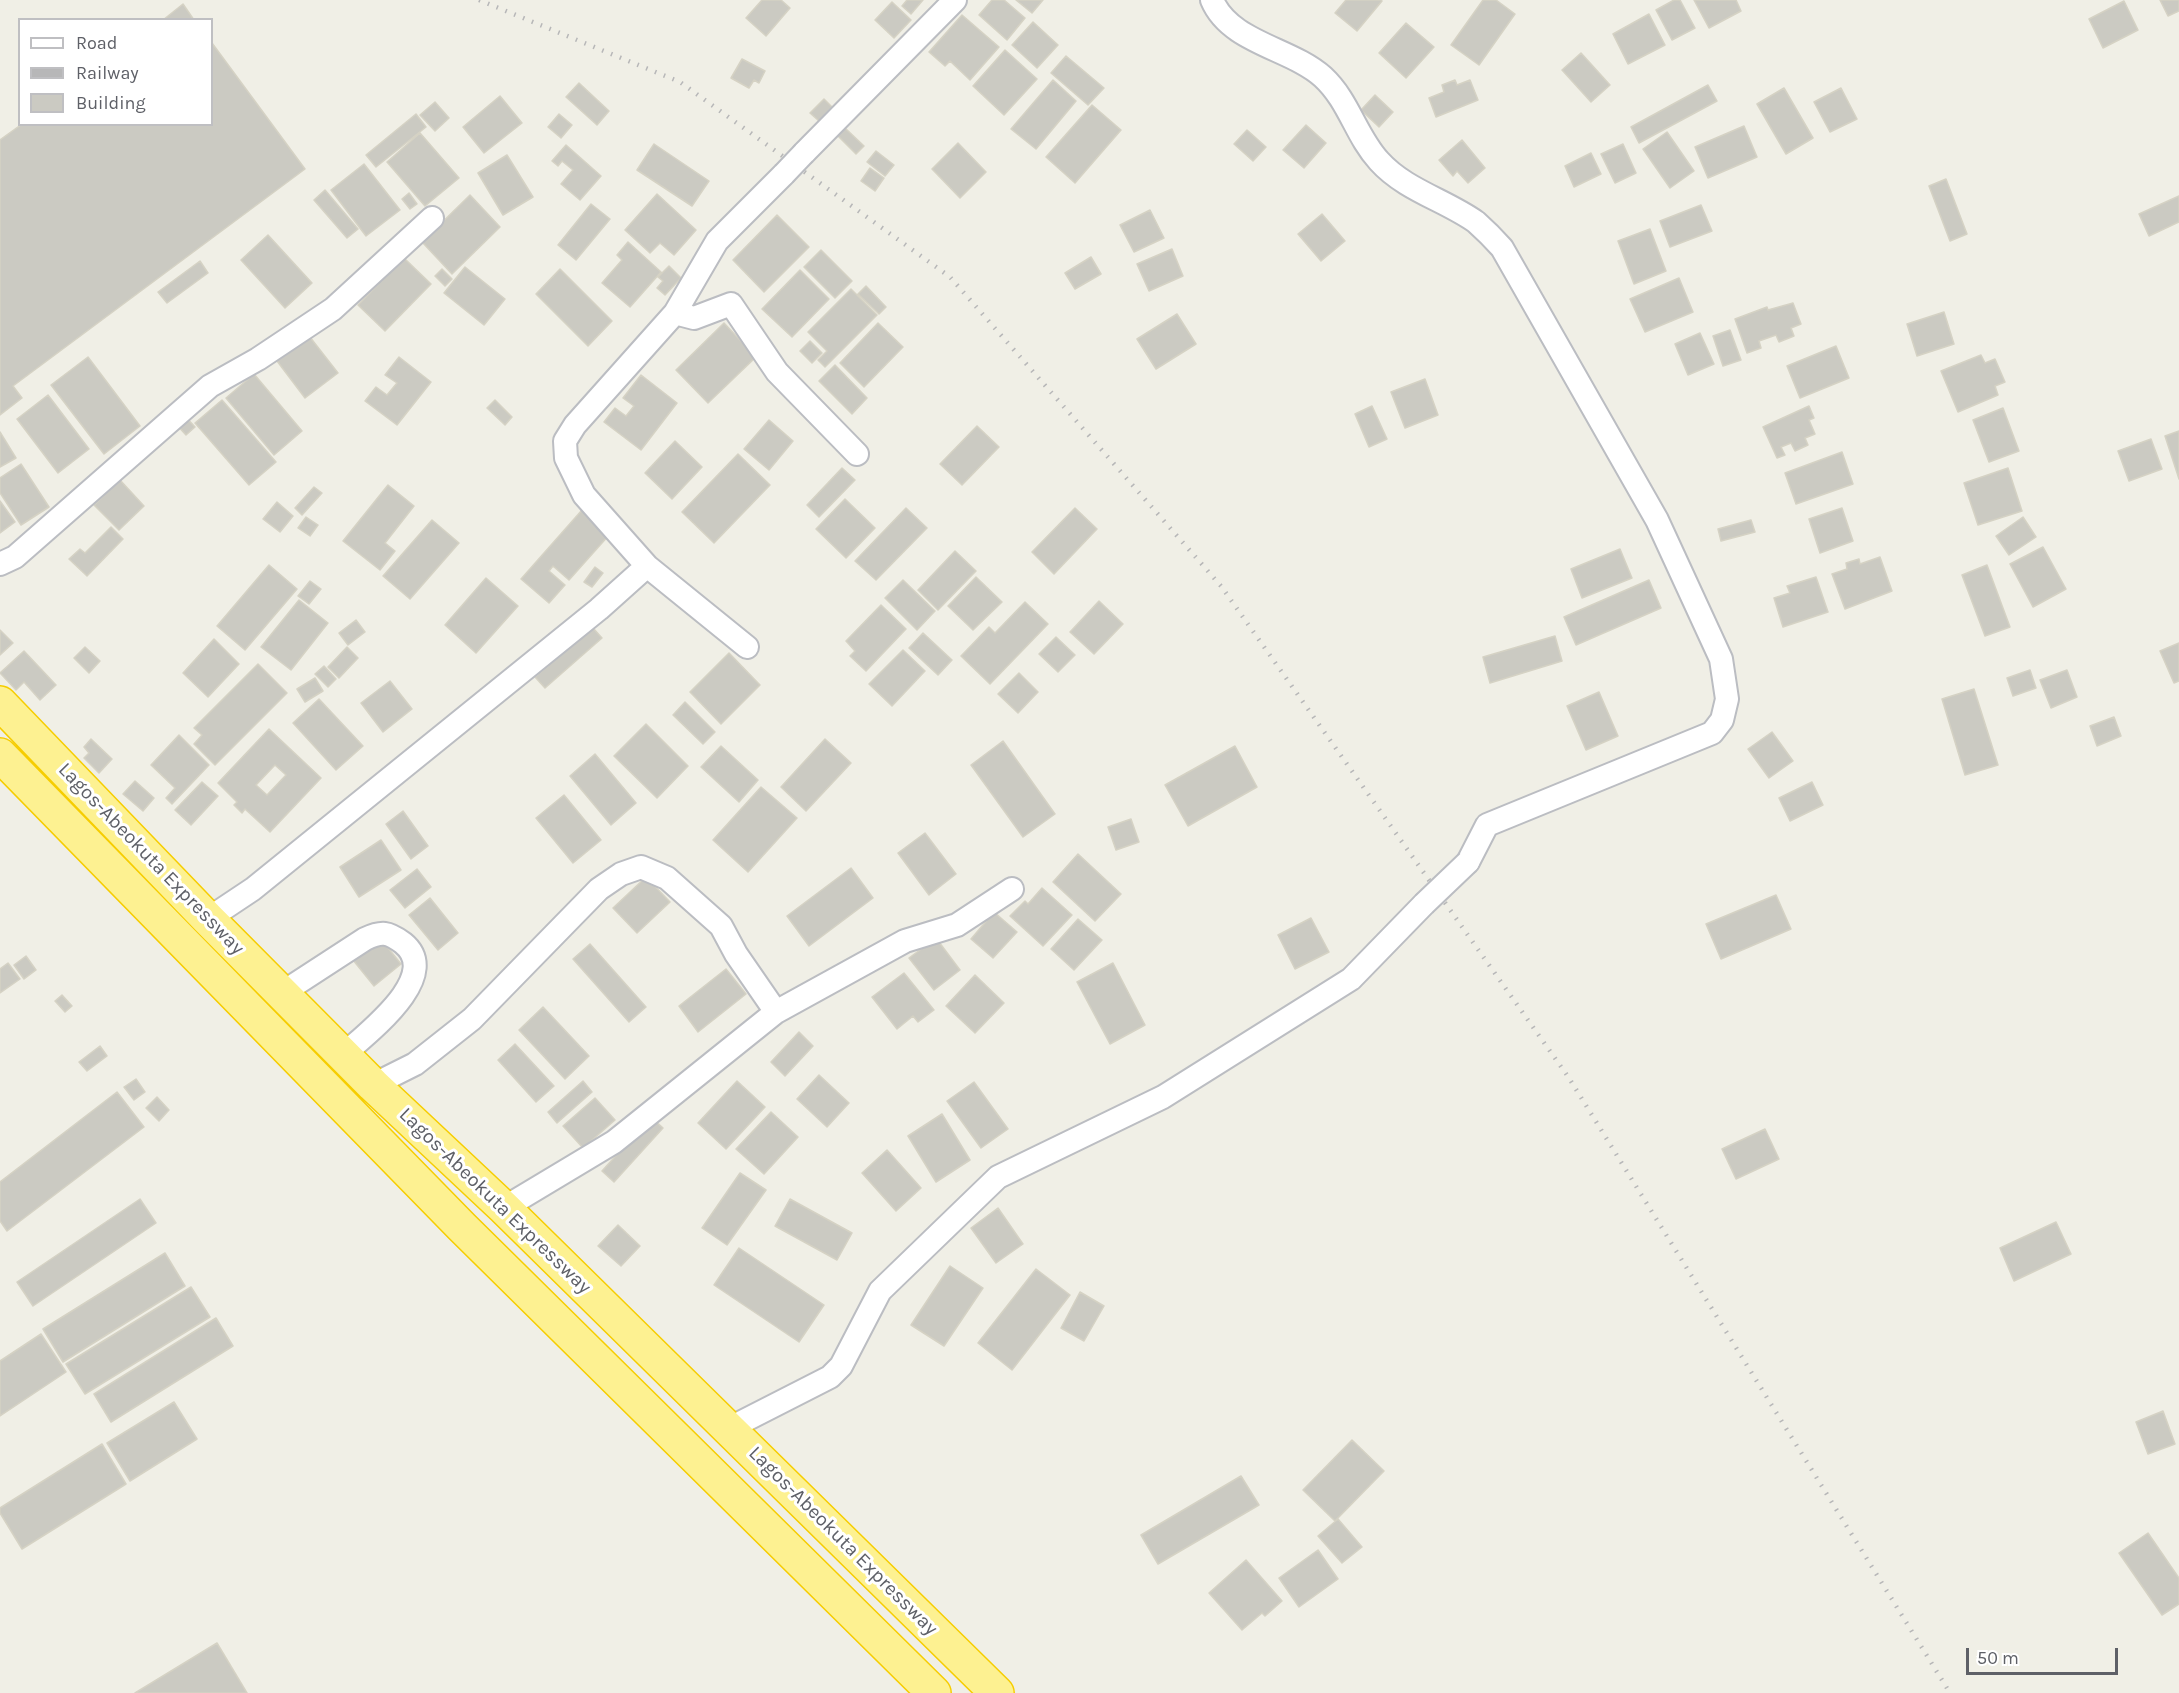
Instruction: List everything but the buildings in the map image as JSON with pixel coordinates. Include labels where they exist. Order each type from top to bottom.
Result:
[{"type":"highway","name":"Lagos-Abeokuta Expressway","points":[[0,703],[208,919],[373,1085],[504,1208],[730,1428],[997,1693]]},
{"type":"highway","name":"Lagos-Abeokuta Expressway","points":[[0,755],[462,1227],[934,1693]]},
{"type":"street","points":[[747,647],[647,566],[584,495],[566,458],[565,441],[575,425],[675,313],[717,241],[955,0]]},
{"type":"street","points":[[730,1428],[830,1377],[841,1366],[880,1291],[998,1177],[1162,1097],[1351,979],[1468,862],[1487,825],[1712,733],[1722,720],[1727,699],[1721,659],[1657,520],[1502,248],[1475,222],[1410,186],[1379,161],[1360,134],[1344,102],[1322,76],[1229,24],[1216,10],[1212,0]]},
{"type":"street","points":[[0,564],[15,557],[210,386],[333,309],[432,218]]},
{"type":"street","points":[[675,313],[694,318],[731,304],[777,372],[857,454]]},
{"type":"street","points":[[208,919],[253,889],[599,609],[647,566]]},
{"type":"street","points":[[373,1085],[415,1064],[472,1019],[599,889],[621,874],[641,867],[667,878],[721,926],[736,954],[776,1012]]},
{"type":"street","points":[[504,1208],[614,1142],[776,1012],[905,941],[957,925],[1012,889]]},
{"type":"street","points":[[282,993],[380,932],[391,934],[406,946],[413,958],[416,973],[409,990],[343,1055]]},
{"type":"railway","points":[[479,0],[680,82],[950,277],[1221,586],[1569,1078],[1950,1693]]}]
